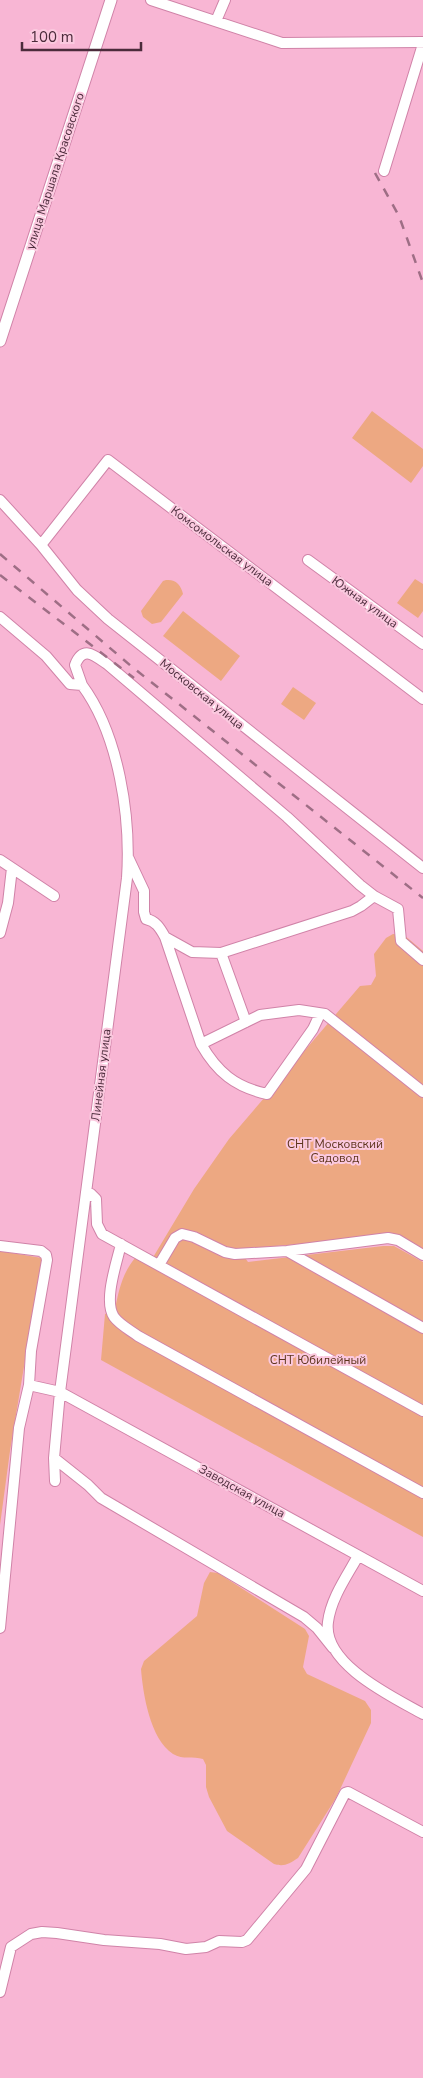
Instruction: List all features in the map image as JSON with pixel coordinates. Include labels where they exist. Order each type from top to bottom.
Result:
[{"type":"street","name":"улица Маршала Красовского","points":[[0,341],[111,0]]},
{"type":"street","points":[[150,0],[282,42],[423,43],[384,171]]},
{"type":"street","points":[[216,21],[225,0]]},
{"type":"street","name":"Комсомольская улица","points":[[41,545],[108,460],[423,699]]},
{"type":"street","name":"Московская улица","points":[[0,500],[41,545],[77,590],[108,619],[423,868]]},
{"type":"street","name":"Южная улица","points":[[308,560],[423,644]]},
{"type":"street","points":[[0,617],[46,656],[64,667],[69,667],[85,653],[92,654],[107,664],[288,817],[360,885],[374,896],[398,908],[402,941],[423,960]]},
{"type":"street","points":[[46,656],[70,684],[78,684],[77,661]]},
{"type":"street","name":"Линейная улица","points":[[55,1481],[54,1458],[60,1392],[128,857],[124,806],[112,751],[99,714],[78,684]]},
{"type":"street","points":[[128,857],[144,891],[146,919],[152,920],[165,937],[201,1044],[208,1056],[238,1084],[247,1089],[267,1094],[313,1029],[320,1014]]},
{"type":"street","points":[[0,860],[54,896]]},
{"type":"street","points":[[0,933],[8,903],[12,868]]},
{"type":"street","points":[[165,937],[192,952],[221,953],[352,911],[374,896]]},
{"type":"street","points":[[221,953],[246,1022]]},
{"type":"street","points":[[201,1044],[260,1015],[298,1010],[330,1016],[423,1092]]},
{"type":"street","points":[[86,1192],[96,1199],[97,1224],[100,1232],[423,1411]]},
{"type":"street","points":[[159,1265],[175,1238],[182,1234],[194,1237],[230,1254],[287,1251],[388,1238],[398,1240],[423,1255]]},
{"type":"street","points":[[120,1244],[110,1294],[111,1310],[119,1322],[138,1336],[423,1493]]},
{"type":"street","points":[[0,1246],[41,1251],[46,1255],[47,1260],[31,1351],[29,1385],[19,1428],[0,1628]]},
{"type":"street","points":[[287,1251],[423,1328]]},
{"type":"street","name":"Заводская улица","points":[[29,1385],[60,1392],[423,1591]]},
{"type":"street","points":[[54,1458],[101,1498],[304,1617],[317,1628],[362,1678],[423,1714]]},
{"type":"street","points":[[333,1648],[327,1631],[331,1609],[358,1556]]},
{"type":"street","points":[[0,1992],[11,1947],[31,1934],[58,1933],[90,1939],[160,1944],[186,1949],[201,1948],[219,1941],[242,1942],[247,1940],[306,1869],[345,1793],[348,1792],[423,1832]]},
{"type":"green space","points":[[372,411],[423,449],[423,466],[411,483],[352,438]]},
{"type":"green space","points":[[415,579],[423,584],[423,611],[418,618],[397,603]]},
{"type":"green space","points":[[173,580],[178,583],[183,594],[161,622],[152,624],[143,617],[141,611],[163,581]]},
{"type":"green space","points":[[183,611],[240,656],[221,681],[163,636]]},
{"type":"green space","points":[[293,687],[316,703],[304,720],[281,704]]},
{"type":"green space","points":[[393,934],[404,935],[423,951],[423,1251],[399,1236],[239,1249],[248,1262],[394,1246],[423,1262],[423,1537],[101,1360],[105,1314],[115,1309],[122,1282],[135,1258],[149,1264],[194,1189],[229,1139],[360,986],[371,985],[376,976],[374,954],[386,938]]},
{"type":"green space","points":[[0,1251],[42,1258],[10,1451],[0,1525]]},
{"type":"green space","points":[[210,1572],[218,1573],[305,1629],[309,1636],[303,1667],[307,1674],[365,1701],[371,1710],[371,1723],[336,1798],[298,1858],[286,1864],[274,1864],[227,1831],[209,1797],[206,1787],[206,1765],[203,1759],[180,1757],[173,1754],[159,1738],[149,1715],[141,1669],[144,1661],[197,1616],[204,1583]]},
{"type":"railway","points":[[375,173],[399,216],[423,283]]},
{"type":"railway","points":[[0,554],[131,666],[423,898]]},
{"type":"railway","points":[[0,575],[134,678]]},
{"type":"park label","name":"СНТ Московский Садовод","points":[[335,1151]]},
{"type":"park label","name":"СНТ Юбилейный","points":[[318,1360]]}]
